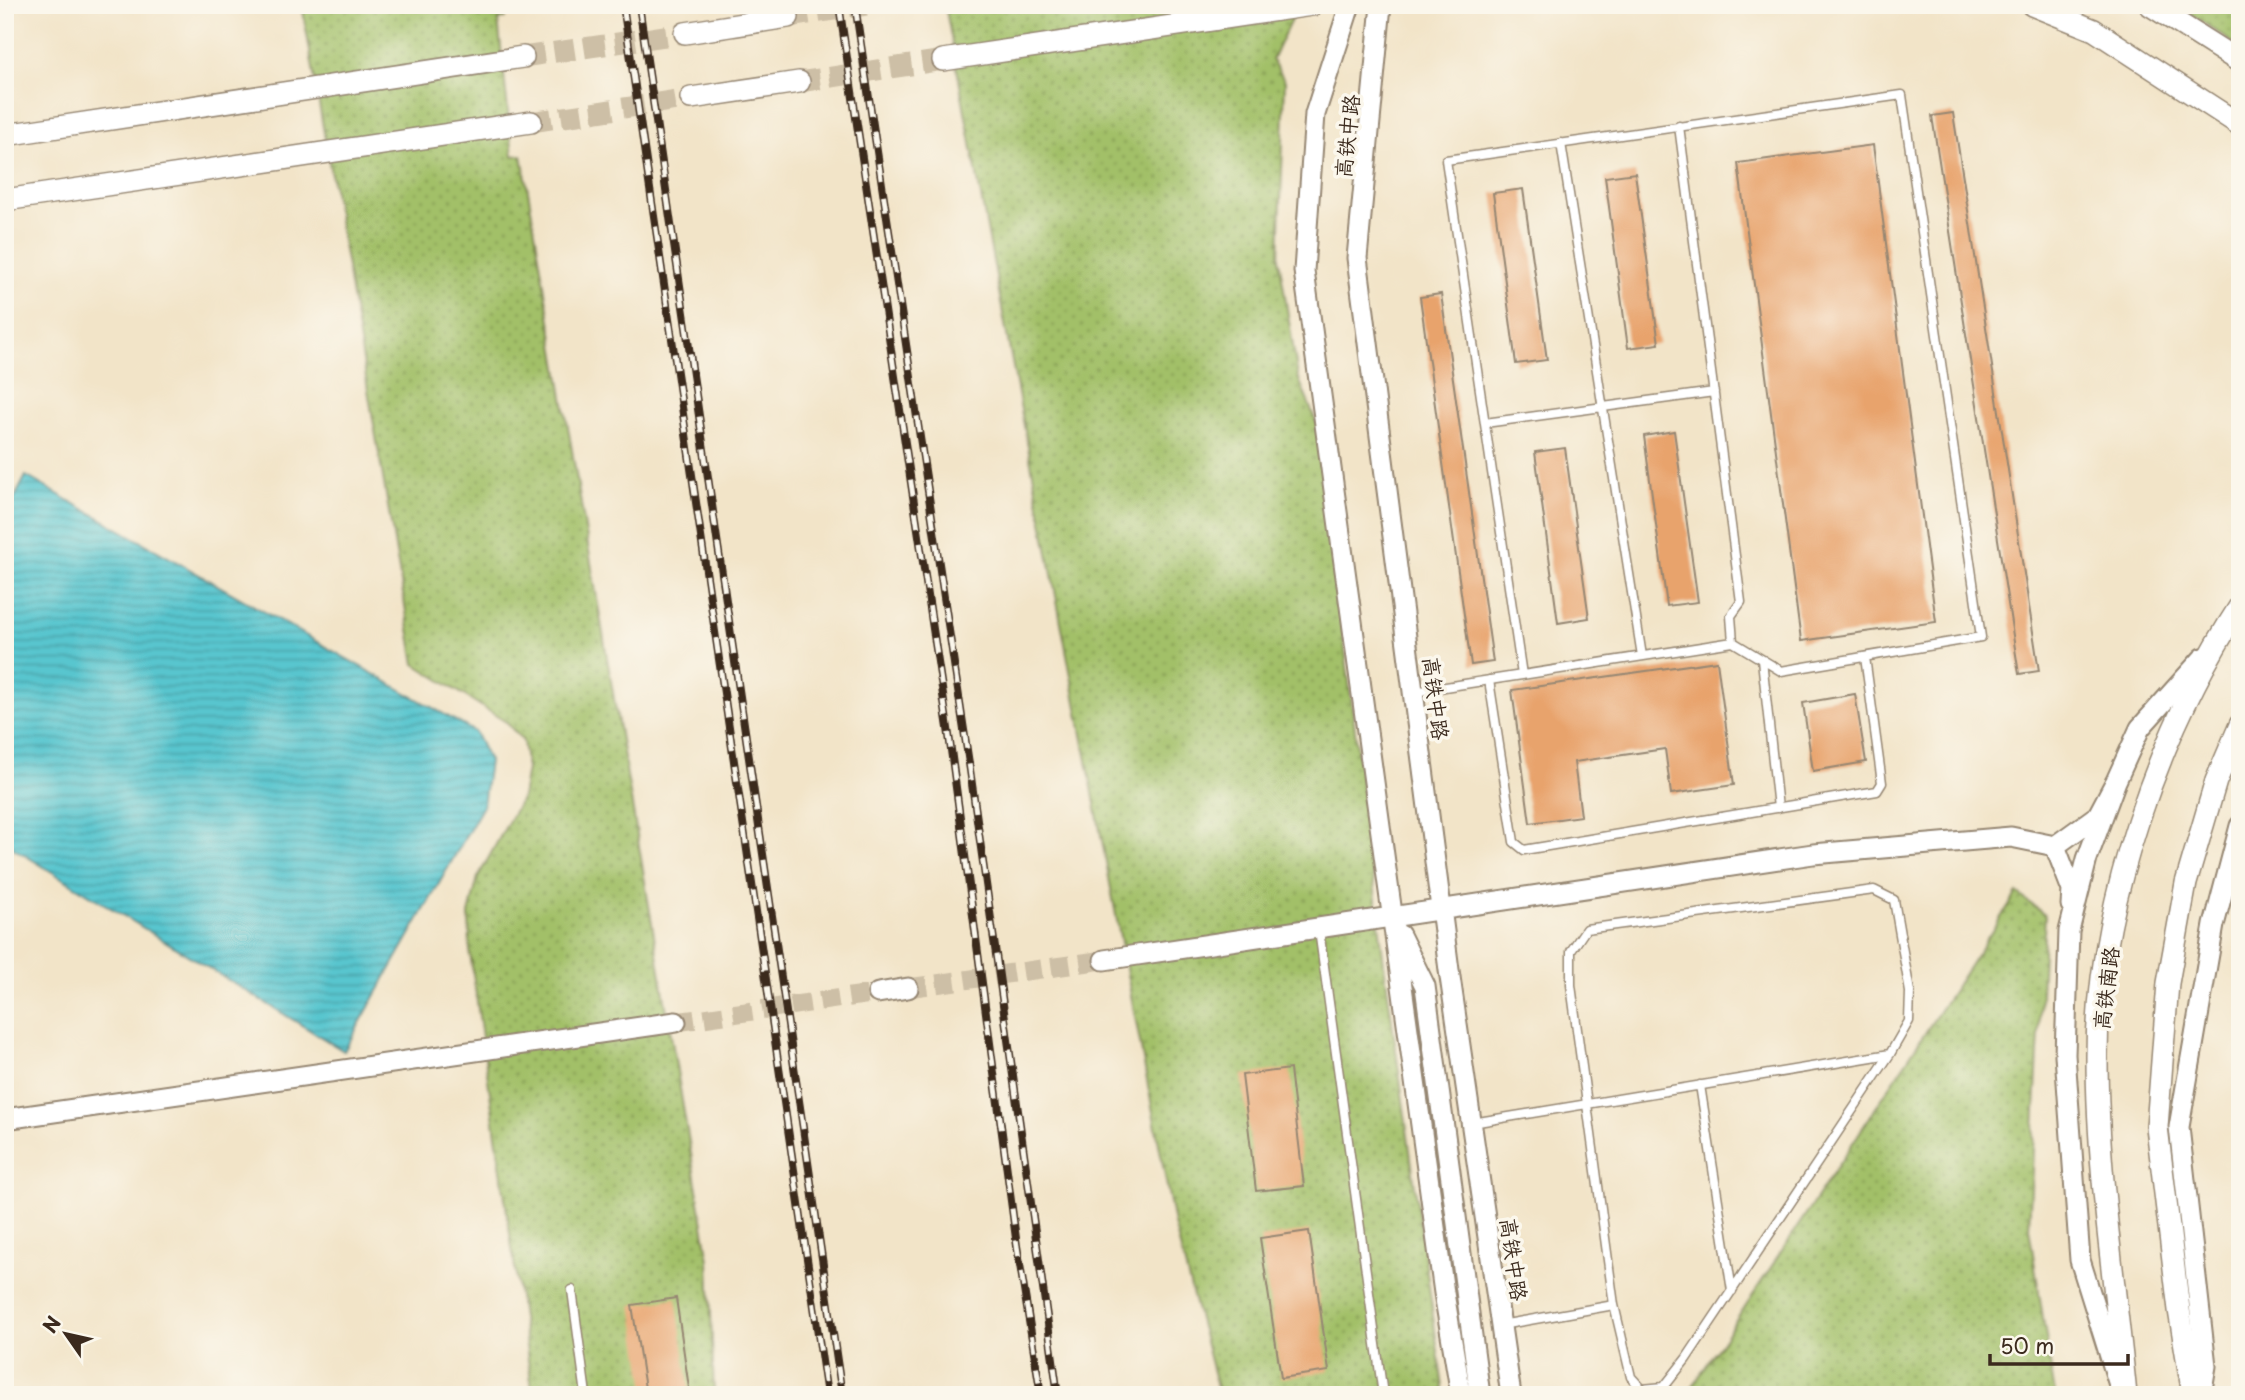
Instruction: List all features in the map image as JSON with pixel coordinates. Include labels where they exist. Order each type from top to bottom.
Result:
[{"type":"main road","points":[[943,60],[1312,5]]},
{"type":"main road","points":[[2032,5],[2094,30],[2240,125]]},
{"type":"main road","points":[[2150,5],[2240,62]]},
{"type":"main road","points":[[685,33],[788,17]]},
{"type":"main road","points":[[5,135],[523,57]]},
{"type":"main road","points":[[691,98],[799,82]]},
{"type":"main road","points":[[5,200],[531,122]]},
{"type":"main road","name":"高铁南路","points":[[2124,1395],[2098,1068],[2105,962],[2128,852],[2169,737],[2219,638],[2240,606]]},
{"type":"main road","points":[[2193,1395],[2157,1127],[2168,983],[2186,883],[2216,781],[2240,725]]},
{"type":"street","name":"高铁中路","points":[[1350,5],[1315,114],[1304,271],[1444,1293],[1461,1395]]},
{"type":"street","name":"高铁中路","points":[[1381,5],[1357,258],[1441,908],[1511,1395]]},
{"type":"street","points":[[1104,960],[1813,854],[2011,837],[2055,846],[2098,815],[2140,728],[2178,690],[2219,638]]},
{"type":"street","points":[[2068,931],[2087,859],[2116,781]]},
{"type":"street","points":[[2165,1186],[2179,1128],[2214,925],[2240,826]]},
{"type":"street","points":[[2055,846],[2072,890],[2068,931],[2065,1055],[2080,1260],[2124,1395]]},
{"type":"street","name":"高铁中路","points":[[1392,918],[1424,986],[1480,1395]]},
{"type":"street","points":[[878,993],[908,988]]},
{"type":"street","points":[[5,1119],[676,1022]]},
{"type":"street","points":[[2179,1128],[2206,1366],[2201,1395]]},
{"type":"lane","points":[[1413,692],[1522,675],[1642,656],[1733,642],[1781,671],[1981,637],[1902,95],[1446,160],[1522,675]]},
{"type":"lane","points":[[1679,126],[1741,603],[1731,617],[1733,642]]},
{"type":"lane","points":[[1561,143],[1642,656]]},
{"type":"lane","points":[[1485,423],[1714,392]]},
{"type":"lane","points":[[1489,680],[1514,842],[1524,850],[1877,791],[1882,783],[1864,657]]},
{"type":"lane","points":[[1762,660],[1778,808]]},
{"type":"lane","points":[[1874,890],[1894,900],[1910,992],[1909,1021],[1890,1054],[1732,1292],[1664,1387],[1643,1389],[1631,1377],[1614,1305],[1571,985],[1571,951],[1586,929],[1874,890]]},
{"type":"lane","points":[[1318,928],[1382,1395]]},
{"type":"lane","points":[[1472,1122],[1890,1054]]},
{"type":"lane","points":[[1700,1085],[1732,1292]]},
{"type":"lane","points":[[572,1290],[586,1395]]},
{"type":"lane","points":[[1501,1325],[1614,1305]]},
{"type":"green space","points":[[302,5],[504,5],[506,18],[498,20],[513,156],[522,155],[709,1260],[714,1395],[533,1395],[470,953],[469,914],[478,877],[522,797],[527,769],[523,741],[506,722],[415,664]]},
{"type":"green space","points":[[945,5],[1298,5],[1272,60],[1285,81],[1279,259],[1298,377],[1317,424],[1384,964],[1444,1395],[1219,1395],[1174,1224]]},
{"type":"green space","points":[[2178,5],[2240,5],[2240,48]]},
{"type":"green space","points":[[2017,893],[2045,915],[2029,1228],[2055,1395],[1687,1395]]},
{"type":"water","points":[[26,476],[475,732],[489,761],[483,806],[344,1051],[5,843],[5,516]]},
{"type":"building","points":[[1953,113],[2039,671],[2019,674],[1932,116]]},
{"type":"building","points":[[1873,145],[1936,622],[1801,641],[1738,163]]},
{"type":"building","points":[[1635,173],[1659,344],[1628,348],[1605,177]]},
{"type":"building","points":[[1523,189],[1547,360],[1516,364],[1493,193]]},
{"type":"building","points":[[1441,294],[1493,662],[1471,665],[1420,297]]},
{"type":"building","points":[[1674,431],[1698,602],[1667,606],[1644,436]]},
{"type":"building","points":[[1565,448],[1589,618],[1558,623],[1535,452]]},
{"type":"building","points":[[1717,661],[1734,785],[1671,794],[1665,749],[1574,762],[1581,816],[1530,823],[1512,690]]},
{"type":"building","points":[[1855,694],[1866,762],[1813,771],[1803,703]]},
{"type":"building","points":[[1290,1069],[1304,1186],[1256,1191],[1242,1075]]},
{"type":"building","points":[[1309,1231],[1329,1371],[1281,1378],[1260,1238]]},
{"type":"building","points":[[676,1298],[690,1395],[646,1395],[632,1305]]},
{"type":"tunnel","points":[[788,17],[866,5]]},
{"type":"tunnel","points":[[523,57],[685,33]]},
{"type":"tunnel","points":[[799,82],[943,60]]},
{"type":"tunnel","points":[[531,122],[691,98]]},
{"type":"tunnel","points":[[908,988],[1104,960]]},
{"type":"tunnel","points":[[676,1022],[878,993]]},
{"type":"railway","points":[[623,5],[827,1395]]},
{"type":"railway","points":[[639,5],[842,1395]]},
{"type":"railway","points":[[839,5],[949,735],[1017,1246],[1041,1395]]},
{"type":"railway","points":[[855,5],[970,770],[1058,1395]]}]
